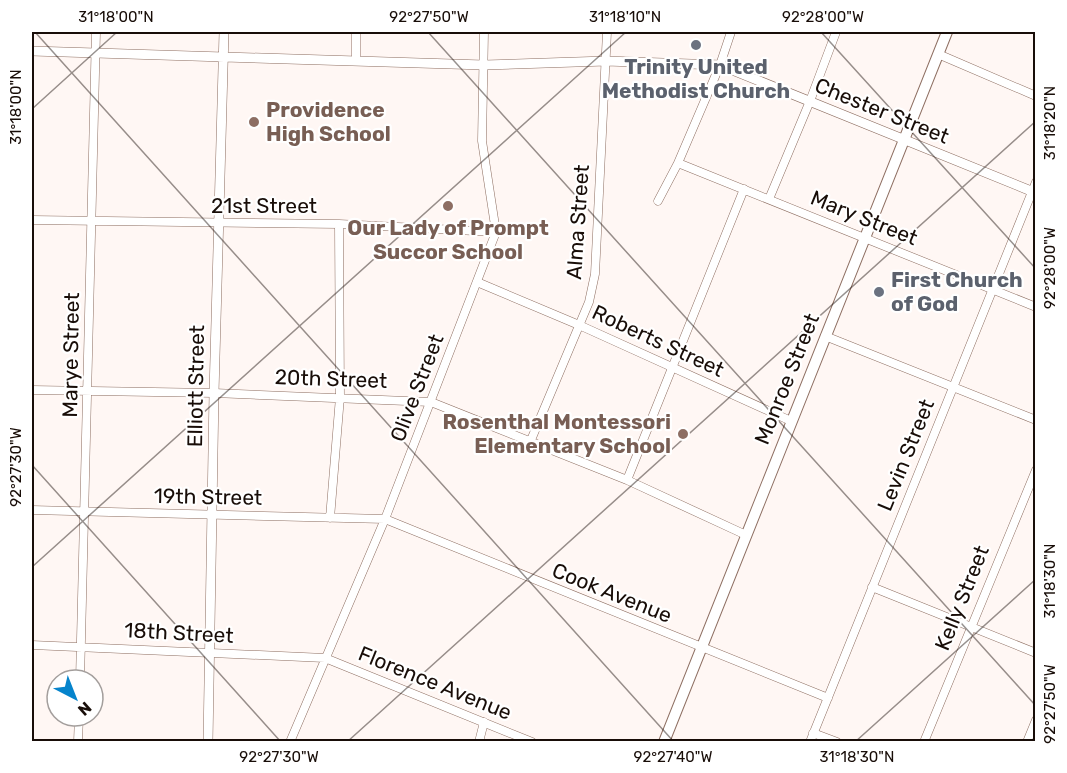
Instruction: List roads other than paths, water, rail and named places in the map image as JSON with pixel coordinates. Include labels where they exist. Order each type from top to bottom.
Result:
[{"type":"main road","name":"Monroe Street","points":[[664,741],[947,32]]},
{"type":"street","name":"Marye Street","points":[[80,668],[86,512],[96,32]]},
{"type":"street","name":"Elliott Street","points":[[208,741],[211,515],[224,32]]},
{"type":"street","points":[[356,32],[356,60]]},
{"type":"street","name":"Olive Street","points":[[290,741],[385,519],[496,232],[482,141],[484,32]]},
{"type":"street","name":"Alma Street","points":[[531,440],[579,325],[595,274],[607,32]]},
{"type":"street","points":[[769,199],[836,32]]},
{"type":"street","points":[[658,201],[678,163],[720,65],[730,33]]},
{"type":"street","name":"Chester Street","points":[[32,51],[484,65],[606,61],[720,65],[1034,193]]},
{"type":"street","points":[[938,54],[1035,96]]},
{"type":"street","name":"Mary Street","points":[[678,163],[1035,307]]},
{"type":"street","name":"Levin Street","points":[[810,741],[992,290],[1034,193],[1035,182]]},
{"type":"street","points":[[627,480],[674,369],[744,189]]},
{"type":"street","name":"21st Street","points":[[32,220],[339,224],[496,232]]},
{"type":"street","points":[[330,518],[340,397],[339,224]]},
{"type":"street","name":"Roberts Street","points":[[477,282],[579,325],[792,421]]},
{"type":"street","points":[[825,336],[1035,420]]},
{"type":"street","name":"20th Street","points":[[32,390],[214,393],[430,402],[531,440],[627,480],[746,535]]},
{"type":"street","name":"Kelly Street","points":[[924,741],[969,626],[1035,470]]},
{"type":"street","name":"19th Street","points":[[32,510],[385,519]]},
{"type":"street","name":"Cook Avenue","points":[[385,519],[701,649],[828,698]]},
{"type":"street","points":[[872,587],[1035,653]]},
{"type":"street","name":"18th Street","points":[[32,645],[325,658]]},
{"type":"street","name":"Florence Avenue","points":[[325,658],[532,741]]},
{"type":"street","points":[[1027,741],[1035,720]]},
{"type":"street","points":[[479,741],[484,722]]},
{"type":"street","points":[[813,733],[837,741]]},
{"type":"place","name":"Trinity United Methodist Church","points":[[696,45]]},
{"type":"place","name":"Providence High School","points":[[254,122]]},
{"type":"place","name":"Our Lady of Prompt Succor School","points":[[448,206]]},
{"type":"place","name":"First Church of God","points":[[879,292]]},
{"type":"place","name":"Rosenthal Montessori Elementary School","points":[[683,434]]}]
